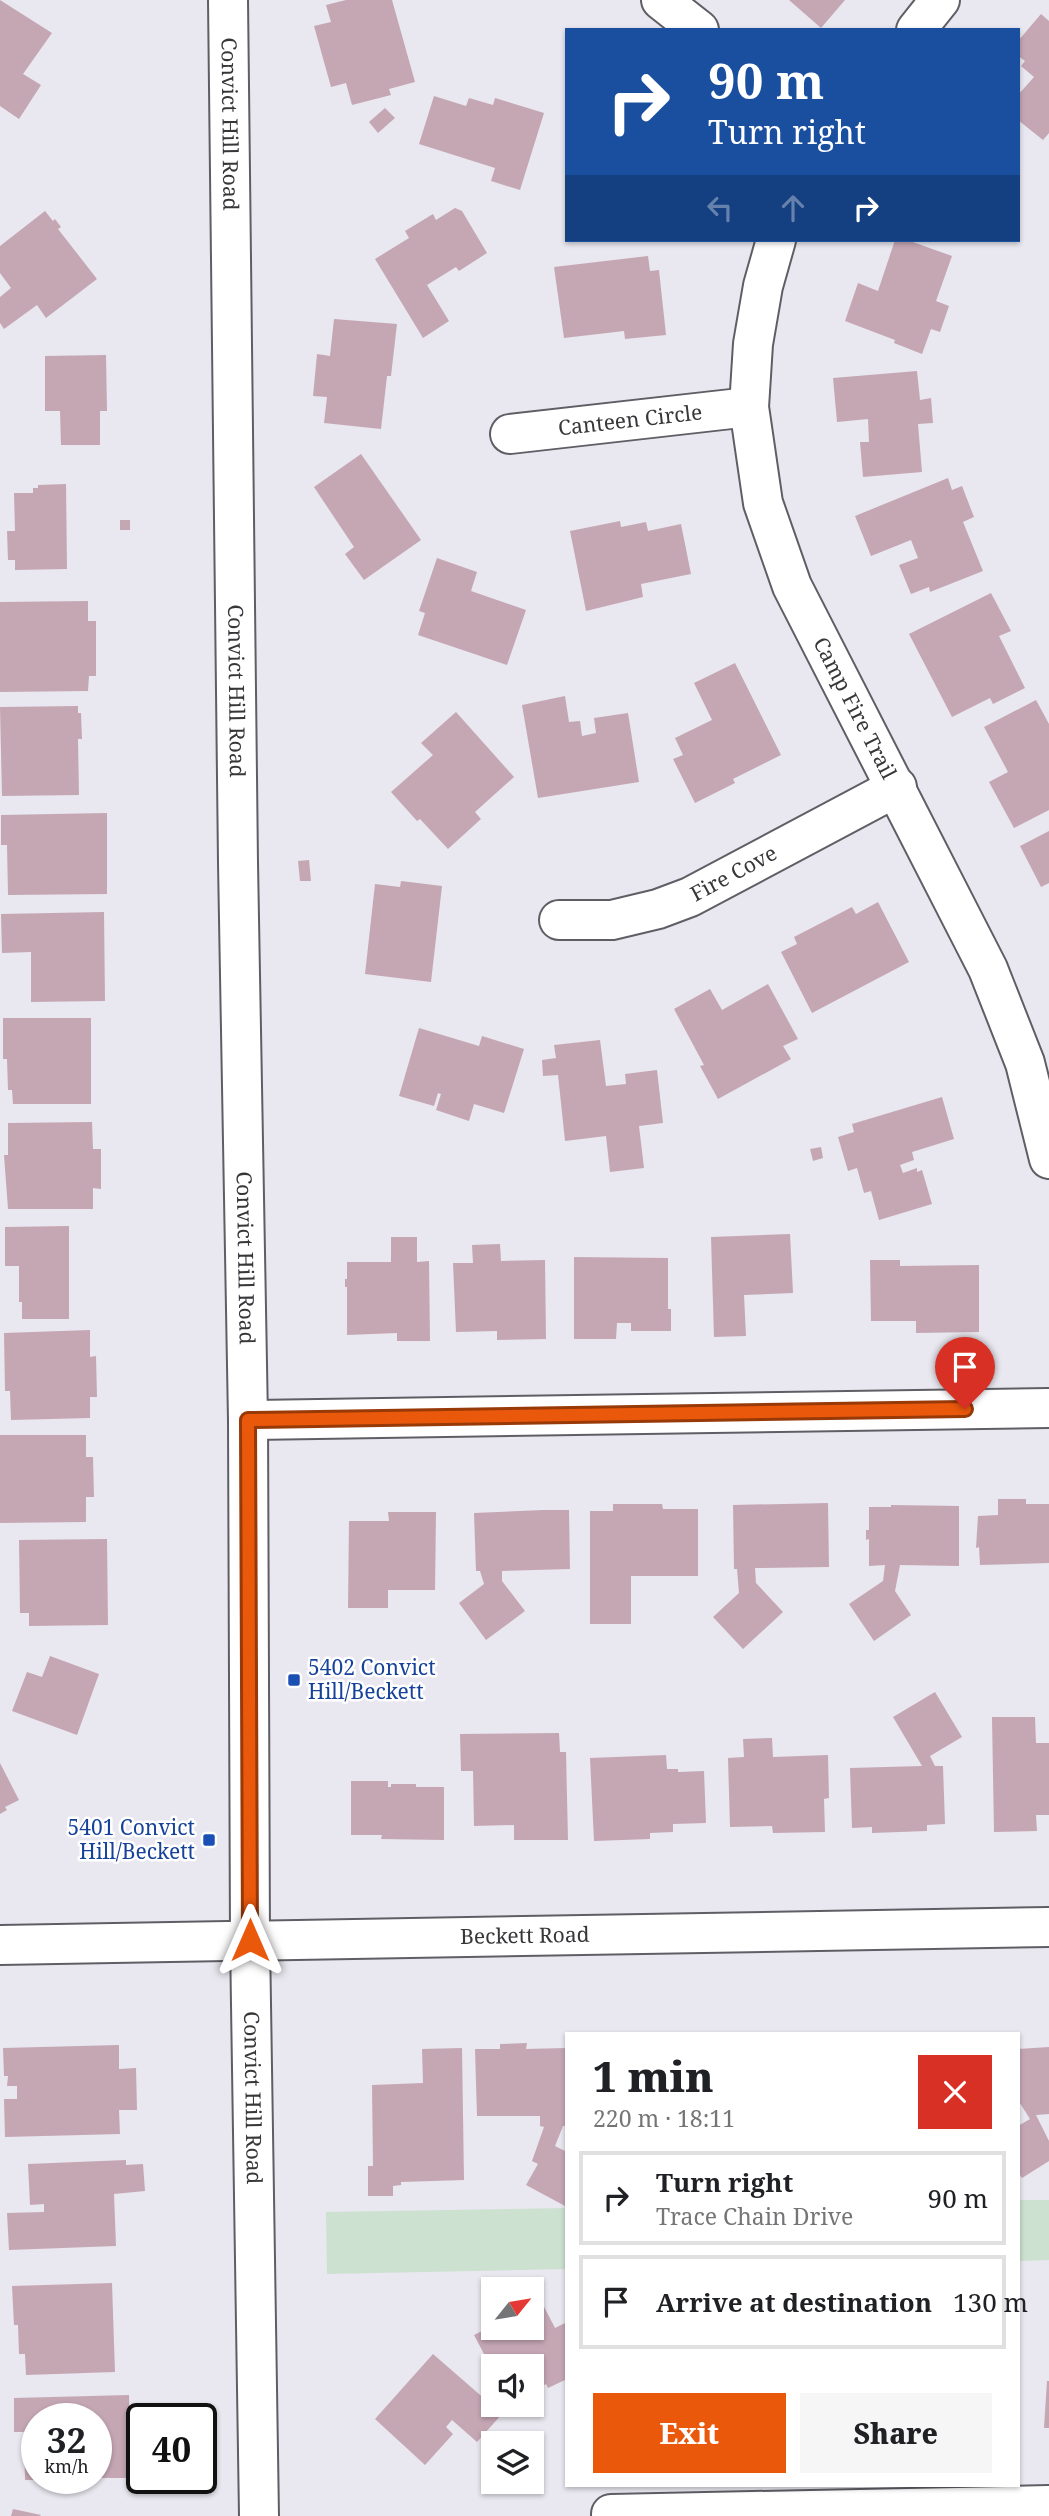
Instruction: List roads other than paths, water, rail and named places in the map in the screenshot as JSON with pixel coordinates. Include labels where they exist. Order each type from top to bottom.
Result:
[{"type":"street","name":"Convict Hill Road","points":[[228,0],[238,876],[248,1420],[250,1940],[259,2516]]},
{"type":"street","points":[[660,0],[696,28]]},
{"type":"street","points":[[918,28],[940,0]]},
{"type":"street","name":"Camp Fire Trail","points":[[775,242],[763,286],[753,344],[749,407],[763,503],[792,586],[988,969],[1025,1063],[1049,1158]]},
{"type":"street","name":"Canteen Circle","points":[[510,434],[749,407]]},
{"type":"street","name":"Fire Cove","points":[[559,920],[612,920],[658,909],[690,897],[897,787]]},
{"type":"street","points":[[248,1420],[1049,1408]]},
{"type":"street","name":"Beckett Road","points":[[0,1945],[1049,1927]]},
{"type":"street","points":[[611,2514],[1049,2505]]},
{"type":"place","name":"5402 Convict Hill/Beckett","points":[[294,1680]]},
{"type":"place","name":"5401 Convict Hill/Beckett","points":[[209,1840]]}]
